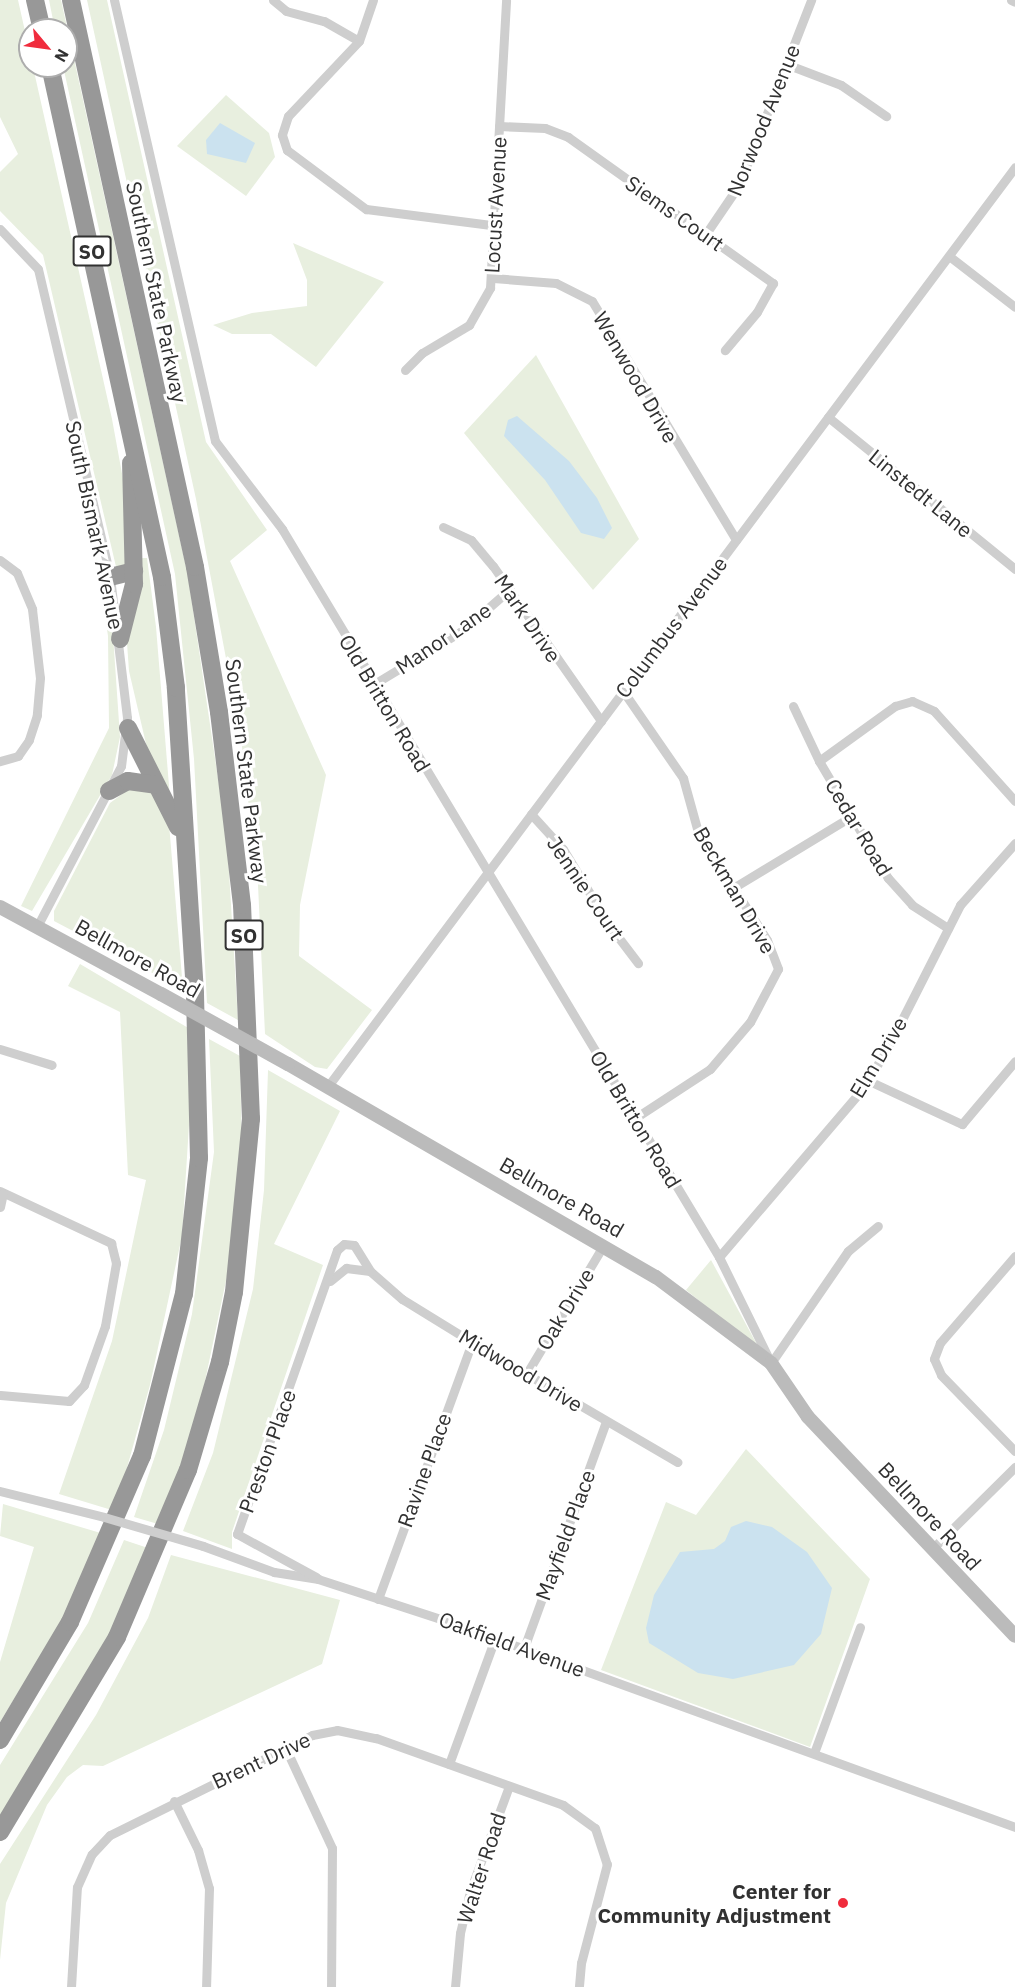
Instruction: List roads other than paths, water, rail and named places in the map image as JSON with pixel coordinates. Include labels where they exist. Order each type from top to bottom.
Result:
[{"type":"highway","points":[[35,0],[39,18]]},
{"type":"highway","name":"Southern State Parkway","points":[[0,1832],[117,1637],[188,1470],[220,1362],[234,1292],[251,1119],[242,906],[218,702],[195,567],[71,0]]},
{"type":"highway","name":"SO","points":[[0,1740],[42,1674],[99,1565],[142,1456],[175,1340],[195,1212],[200,1118],[187,864],[162,577],[128,410],[53,78]]},
{"type":"highway","points":[[120,639],[134,571],[128,410]]},
{"type":"highway","points":[[110,577],[134,571]]},
{"type":"highway","points":[[128,728],[156,785],[173,811],[187,864]]},
{"type":"highway","points":[[109,791],[128,781],[156,785]]},
{"type":"main road","name":"Bellmore Road","points":[[0,907],[328,1086],[678,1291],[771,1363],[808,1417],[1015,1636]]},
{"type":"street","name":"Old Britton Road","points":[[114,0],[215,441],[277,522],[719,1257],[771,1363]]},
{"type":"street","points":[[273,0],[286,11],[324,21],[359,41]]},
{"type":"street","points":[[373,0],[359,41],[288,117],[282,135],[287,150],[366,209],[491,225]]},
{"type":"street","name":"Locust Avenue","points":[[405,370],[418,356],[469,325],[486,300],[493,278],[491,225],[506,0]]},
{"type":"street","name":"Norwood Avenue","points":[[705,235],[740,185],[811,0]]},
{"type":"street","points":[[786,64],[841,86],[886,116]]},
{"type":"street","name":"Siems Court","points":[[499,126],[560,132],[773,284],[758,312],[725,350]]},
{"type":"street","name":"Columbus Avenue","points":[[328,1086],[1015,167]]},
{"type":"street","name":"South Bismark Avenue","points":[[0,229],[38,269],[110,577],[120,639],[128,728],[124,755],[109,791],[37,927]]},
{"type":"street","points":[[949,256],[1015,307]]},
{"type":"street","name":"Wenwood Drive","points":[[493,278],[556,283],[592,301],[736,540]]},
{"type":"street","name":"Linstedt Lane","points":[[828,417],[1015,569]]},
{"type":"street","name":"Mark Drive","points":[[443,527],[471,540],[510,590],[601,721]]},
{"type":"street","points":[[0,560],[17,573],[32,609],[40,678],[37,716],[29,740],[18,756],[0,761]]},
{"type":"street","name":"Manor Lane","points":[[374,684],[463,630],[510,590]]},
{"type":"street","name":"Beckman Drive","points":[[623,691],[683,778],[698,832],[774,955],[778,969],[773,985],[750,1022],[710,1070],[635,1118]]},
{"type":"street","points":[[819,761],[895,706],[912,701],[934,711],[1015,801]]},
{"type":"street","name":"Cedar Road","points":[[792,706],[819,761],[901,896],[948,928]]},
{"type":"street","name":"Jennie Court","points":[[531,814],[559,843],[609,925],[638,963]]},
{"type":"street","points":[[733,888],[852,816]]},
{"type":"street","name":"Elm Drive","points":[[719,1257],[867,1080],[948,928],[981,876],[1015,843]]},
{"type":"street","points":[[0,1049],[52,1065]]},
{"type":"street","points":[[867,1080],[962,1124],[1015,1061]]},
{"type":"street","points":[[0,1207],[2,1192],[111,1244],[116,1263],[105,1326],[84,1385],[69,1401],[0,1395]]},
{"type":"street","points":[[771,1363],[848,1251],[878,1226]]},
{"type":"street","name":"Midwood Drive","points":[[330,1281],[335,1255],[344,1244],[358,1248],[370,1271],[402,1299],[677,1462]]},
{"type":"street","name":"Oak Drive","points":[[527,1373],[603,1246]]},
{"type":"street","points":[[1015,1256],[940,1343],[934,1359],[941,1376],[1015,1451]]},
{"type":"street","points":[[1007,1265],[1015,1273]]},
{"type":"street","points":[[330,1281],[346,1268],[370,1271]]},
{"type":"street","name":"Preston Place","points":[[318,1579],[292,1561],[237,1534],[330,1281]]},
{"type":"street","name":"Ravine Place","points":[[378,1599],[472,1342]]},
{"type":"street","name":"Mayfield Place","points":[[524,1648],[606,1421]]},
{"type":"street","points":[[932,1549],[1015,1467]]},
{"type":"street","name":"Oakfield Avenue","points":[[0,1491],[104,1517],[202,1546],[274,1572],[318,1579],[524,1648],[1015,1827]]},
{"type":"street","points":[[814,1753],[860,1627]]},
{"type":"street","points":[[449,1764],[495,1638]]},
{"type":"street","name":"Brent Drive","points":[[71,1987],[75,1904],[92,1854],[110,1835],[174,1801],[312,1735],[350,1731],[563,1805],[595,1828],[607,1864],[580,1963],[579,1987]]},
{"type":"street","points":[[286,1749],[332,1848],[331,1987]]},
{"type":"street","name":"Walter Road","points":[[455,1987],[459,1933],[470,1891],[509,1786]]},
{"type":"street","points":[[174,1801],[198,1850],[209,1888],[206,1987]]},
{"type":"water","points":[[220,123],[255,143],[246,163],[207,154],[206,140]]},
{"type":"water","points":[[517,416],[569,461],[597,498],[612,528],[604,539],[581,533],[545,480],[504,436],[508,420]]},
{"type":"water","points":[[746,1521],[772,1527],[807,1552],[832,1588],[821,1634],[794,1665],[733,1679],[698,1673],[649,1643],[646,1628],[654,1595],[680,1552],[714,1549],[725,1541],[731,1527]]},
{"type":"place","name":"Center for Community Adjustment","points":[[843,1903]]}]
